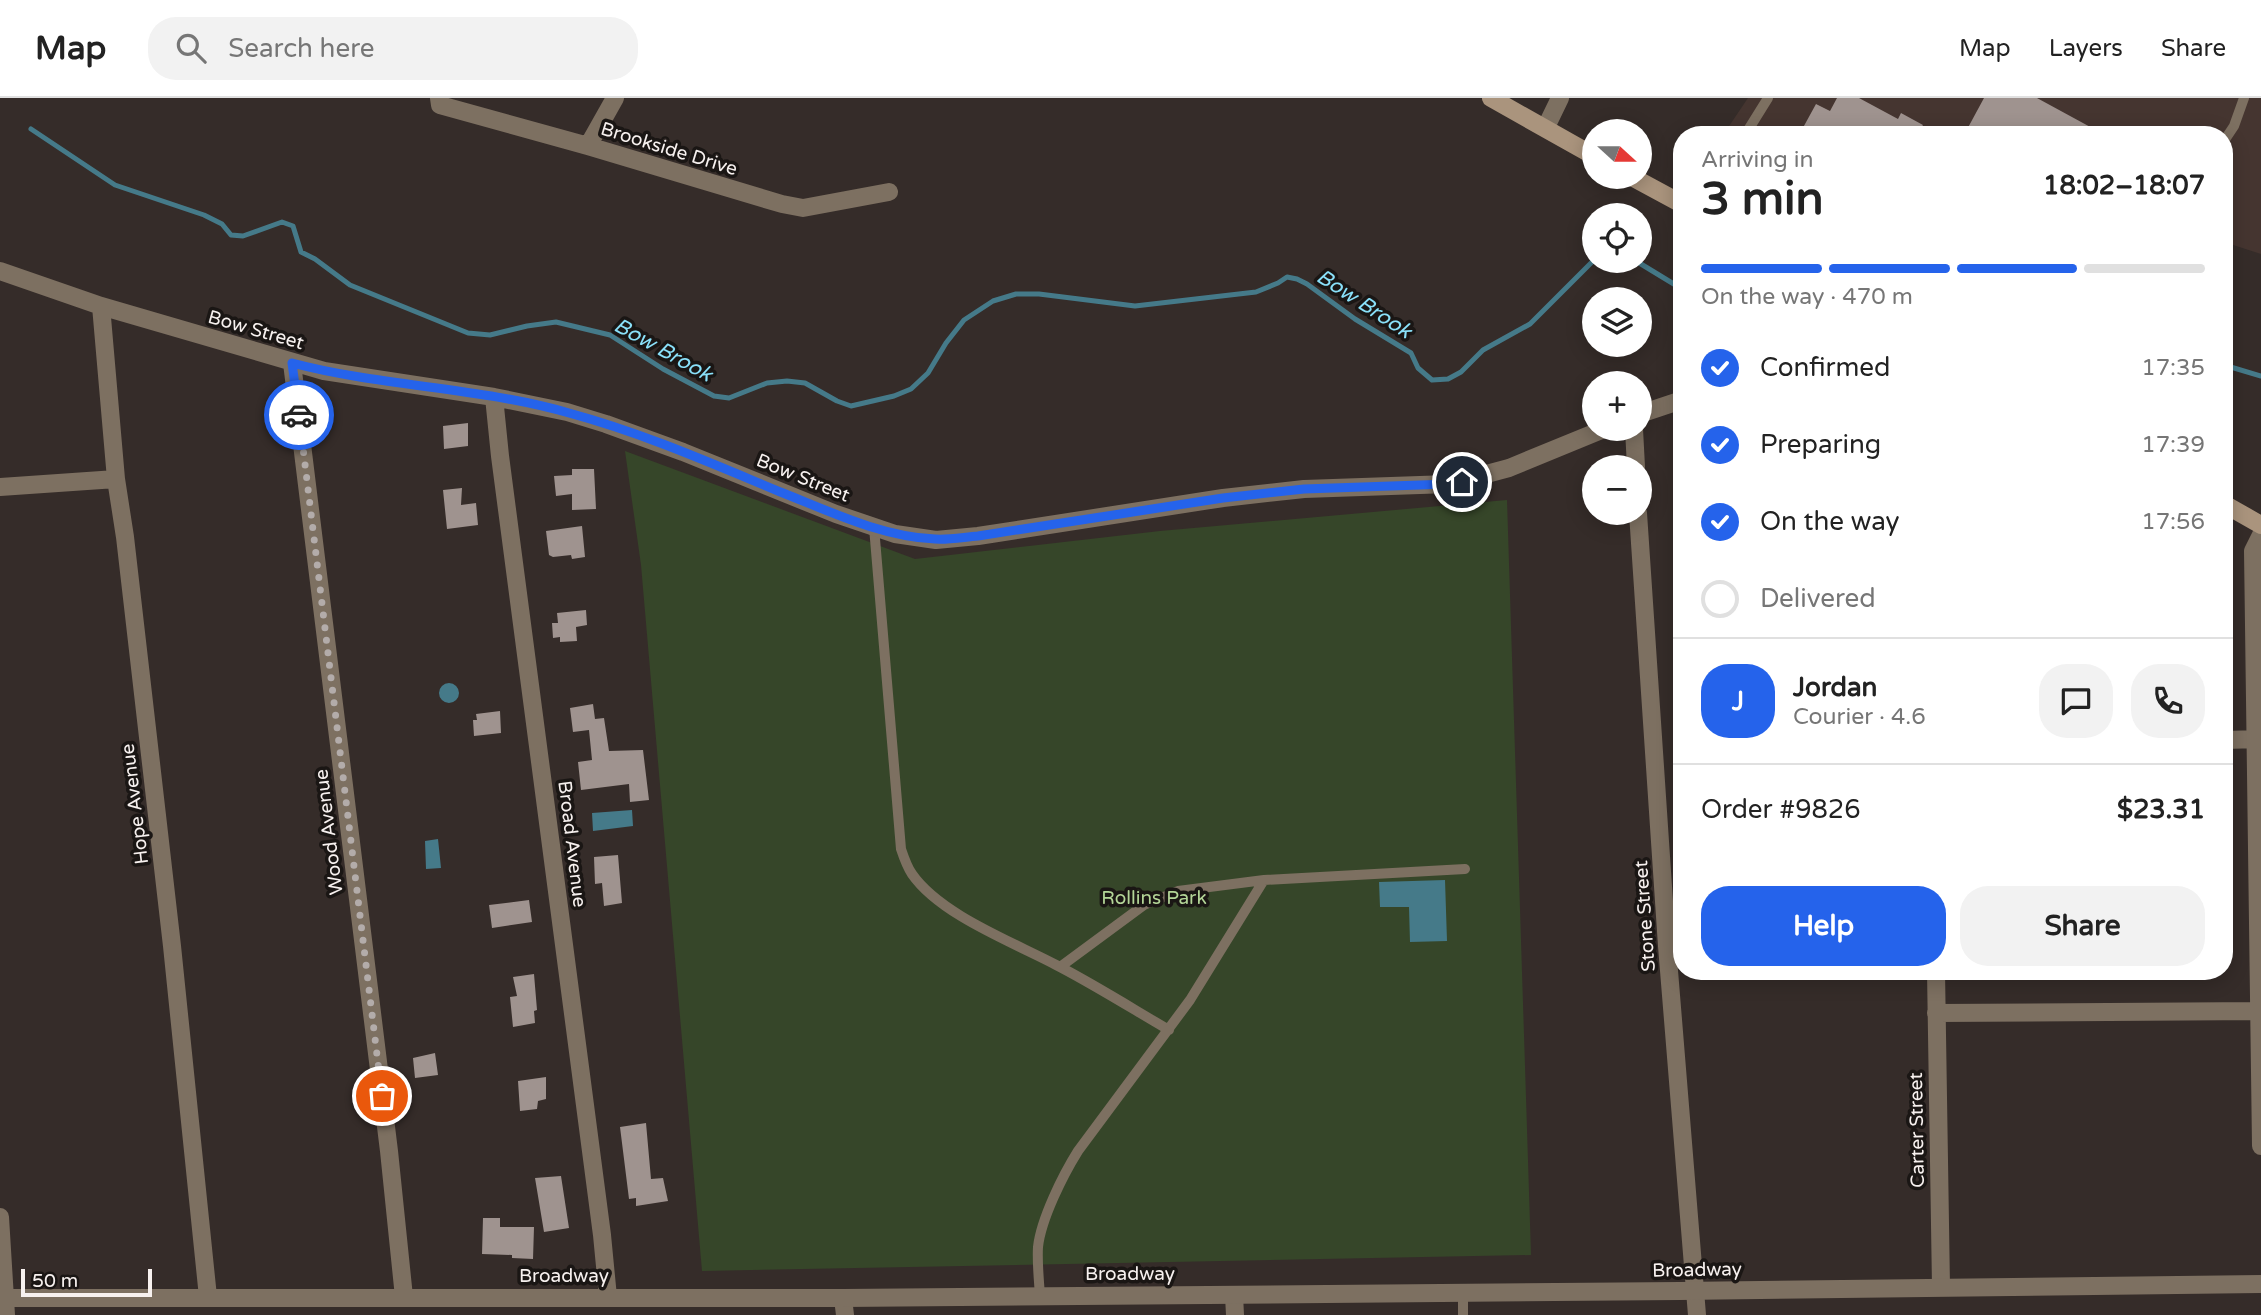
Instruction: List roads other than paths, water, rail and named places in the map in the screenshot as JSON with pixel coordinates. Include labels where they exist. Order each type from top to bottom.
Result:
[{"type":"main road","points":[[1491,98],[1582,149]]},
{"type":"main road","points":[[1652,188],[1673,199]]},
{"type":"main road","points":[[2233,509],[2261,525]]},
{"type":"street","points":[[588,146],[615,98]]},
{"type":"street","points":[[1546,127],[1560,98]]},
{"type":"street","name":"Brookside Drive","points":[[439,102],[782,204],[803,208],[889,192]]},
{"type":"street","name":"Bow Street","points":[[0,271],[101,306],[324,371],[494,397],[566,412],[682,452],[836,514],[895,534],[936,540],[1304,489],[1449,484],[1509,468],[1582,438]]},
{"type":"street","name":"Hope Avenue","points":[[101,306],[116,479],[172,946],[208,1297]]},
{"type":"street","name":"Wood Avenue","points":[[292,363],[389,1151],[404,1297]]},
{"type":"street","name":"Broad Avenue","points":[[494,397],[608,1297]]},
{"type":"street","points":[[1652,411],[1673,403]]},
{"type":"street","points":[[0,487],[116,479]]},
{"type":"street","name":"Stone Street","points":[[1640,525],[1667,946],[1697,1315]]},
{"type":"street","points":[[2261,535],[2253,551],[2259,739],[2261,1146]]},
{"type":"street","points":[[2233,740],[2259,739]]},
{"type":"street","name":"Carter Street","points":[[1936,980],[1941,1287]]},
{"type":"street","points":[[1936,1013],[2260,1011]]},
{"type":"street","points":[[0,1217],[4,1304]]},
{"type":"street","name":"Broadway","points":[[4,1304],[208,1297],[608,1297],[844,1306],[1040,1296],[2261,1284]]},
{"type":"street","points":[[1234,1295],[1234,1315]]},
{"type":"lane","points":[[1750,126],[1768,98]]},
{"type":"lane","points":[[2233,128],[2244,98]]},
{"type":"lane","points":[[874,527],[901,849],[910,872],[934,897],[969,920],[1024,951],[1060,967],[1169,1030]]},
{"type":"lane","points":[[1060,967],[1144,905],[1178,891],[1264,880],[1465,869]]},
{"type":"lane","points":[[1040,1296],[1038,1246],[1065,1172],[1190,1000],[1264,880]]},
{"type":"lane","points":[[1463,1292],[1463,1315]]},
{"type":"water","points":[[449,683],[456,686],[459,693],[456,700],[449,703],[442,700],[439,693],[442,686]]},
{"type":"water","points":[[632,810],[633,826],[593,831],[592,813]]},
{"type":"water","points":[[438,839],[441,868],[426,869],[425,841]]},
{"type":"water","points":[[1445,880],[1447,941],[1410,942],[1409,907],[1380,907],[1379,882]]},
{"type":"waterway","name":"Bow Brook","points":[[31,129],[115,185],[204,215],[222,224],[231,235],[243,236],[282,222],[293,226],[301,252],[350,285],[468,333],[490,335],[556,322],[610,335],[663,369],[714,396],[729,398],[767,383],[787,381],[805,383],[851,406],[894,396],[911,389],[928,373],[964,320],[993,301],[1016,294],[1039,294],[1135,306],[1256,292],[1287,277],[1307,284],[1355,319],[1411,353],[1418,368],[1432,380],[1448,379],[1461,372],[1483,350],[1530,324],[1582,272]]},
{"type":"waterway","name":"Bow Brook","points":[[1652,271],[1673,284]]},
{"type":"waterway","name":"Bow Brook","points":[[2233,368],[2261,376]]},
{"type":"park label","name":"Rollins Park","points":[[1154,898]]}]
